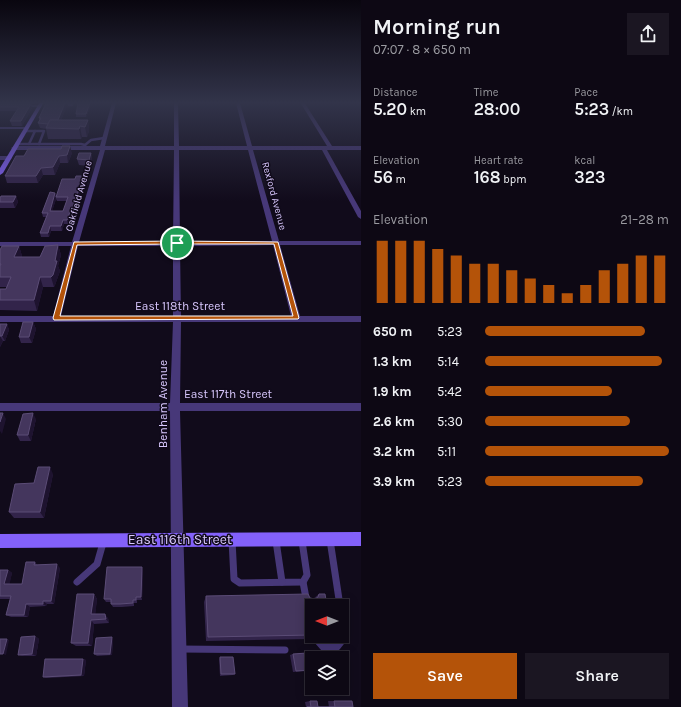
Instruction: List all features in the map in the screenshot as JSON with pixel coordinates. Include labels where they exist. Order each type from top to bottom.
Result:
[{"type":"main road","points":[[0,173],[23,135]]},
{"type":"main road","name":"East 116th Street","points":[[0,540],[361,539]]},
{"type":"street","name":"Oakfield Avenue","points":[[56,318],[105,135]]},
{"type":"street","name":"Benham Avenue","points":[[176,135],[177,318],[175,407],[180,707]]},
{"type":"street","name":"Rexford Avenue","points":[[247,135],[296,318]]},
{"type":"street","points":[[320,135],[361,217]]},
{"type":"street","points":[[16,146],[85,146],[102,148],[361,148]]},
{"type":"street","points":[[0,158],[9,158]]},
{"type":"street","points":[[0,244],[361,243]]},
{"type":"street","name":"East 118th Street","points":[[0,318],[361,318]]},
{"type":"street","name":"East 117th Street","points":[[0,407],[361,407]]},
{"type":"lane","points":[[29,144],[33,135]]},
{"type":"lane","points":[[39,144],[42,135]]},
{"type":"lane","points":[[16,146],[39,144],[85,146],[88,140],[93,138],[104,138]]},
{"type":"lane","points":[[232,539],[234,579],[240,583],[303,582]]},
{"type":"lane","points":[[276,539],[282,582]]},
{"type":"lane","points":[[302,539],[306,575],[303,582],[307,599]]},
{"type":"lane","points":[[330,539],[339,599]]},
{"type":"lane","points":[[77,582],[97,564],[104,540]]},
{"type":"lane","points":[[320,643],[323,647],[337,647],[340,643]]},
{"type":"lane","points":[[179,649],[285,650]]},
{"type":"building","points":[[62,146],[70,146],[67,155],[59,156],[53,167],[41,168],[36,176],[5,176],[16,156],[24,156],[28,149],[61,149]]},
{"type":"building","points":[[79,153],[91,153],[89,160],[77,159]]},
{"type":"building","points":[[76,176],[83,176],[73,208],[71,209],[67,220],[63,220],[61,226],[50,226],[48,233],[40,233],[48,213],[42,213],[50,192],[55,193],[50,211],[63,211],[68,197],[56,197],[62,179],[75,179]]},
{"type":"building","points":[[1,196],[16,196],[13,202],[0,202]]},
{"type":"building","points":[[58,245],[55,261],[57,261],[53,275],[51,277],[40,277],[34,300],[0,300],[0,289],[6,289],[11,277],[0,277],[0,250],[2,246],[19,246],[14,257],[40,257],[45,246]]},
{"type":"building","points":[[23,322],[33,322],[29,337],[19,337]]},
{"type":"building","points":[[0,324],[7,324],[2,336],[0,336]]},
{"type":"building","points":[[0,413],[3,413],[0,422]]},
{"type":"building","points":[[33,413],[28,435],[17,435],[23,414]]},
{"type":"building","points":[[38,467],[50,467],[40,512],[9,512],[15,484],[34,483]]},
{"type":"building","points":[[26,562],[35,562],[34,565],[57,564],[51,601],[43,601],[43,604],[26,604],[24,615],[6,615],[11,596],[0,596],[0,570],[8,570],[4,584],[22,584]]},
{"type":"building","points":[[107,567],[142,567],[141,597],[136,597],[136,600],[133,600],[133,603],[120,604],[111,604],[111,599],[104,599]]},
{"type":"building","points":[[77,594],[94,594],[91,614],[105,614],[106,619],[91,620],[88,643],[71,643]]},
{"type":"building","points":[[308,594],[310,598],[315,599],[305,599],[305,635],[208,637],[206,596]]},
{"type":"building","points":[[319,594],[325,594],[326,599],[315,599]]},
{"type":"building","points":[[35,636],[32,654],[18,655],[21,637]]},
{"type":"building","points":[[112,637],[110,654],[94,654],[96,638]]},
{"type":"building","points":[[0,639],[7,639],[3,654],[0,654]]},
{"type":"building","points":[[305,653],[305,670],[296,671],[293,654]]},
{"type":"building","points":[[220,657],[233,657],[235,674],[221,674]]},
{"type":"building","points":[[45,659],[83,659],[81,675],[43,677]]},
{"type":"building","points":[[310,701],[317,701],[318,707],[311,707]]},
{"type":"building","points":[[334,701],[352,701],[353,707],[335,707]]},
{"type":"route","points":[[177,243],[276,243],[296,318],[56,318],[75,244],[177,243]]}]
